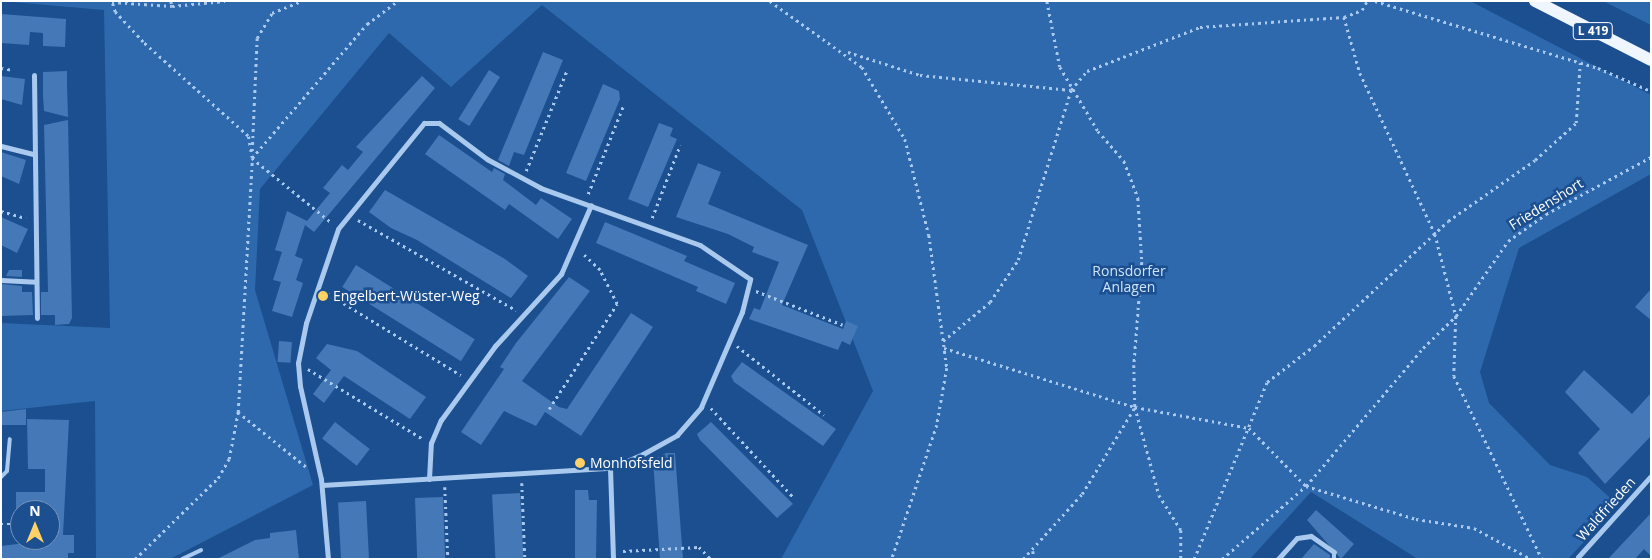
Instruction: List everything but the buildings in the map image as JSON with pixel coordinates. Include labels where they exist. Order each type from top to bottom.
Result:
[{"type":"main road","name":"L 419","points":[[1535,1],[1651,60]]},
{"type":"street","points":[[34,75],[33,154],[37,318]]},
{"type":"street","points":[[321,482],[429,479],[610,468],[677,434],[704,400],[730,342],[750,289],[744,272],[700,245],[650,224],[584,203],[523,179],[439,123],[424,123],[348,214],[338,229],[298,363],[304,411],[321,482],[328,559]]},
{"type":"street","points":[[1,146],[33,154]]},
{"type":"street","points":[[429,479],[431,444],[469,380],[561,274],[591,205]]},
{"type":"street","points":[[1,280],[36,282]]},
{"type":"street","points":[[610,468],[613,559]]},
{"type":"street","name":"Waldfrieden","points":[[1578,557],[1651,476]]},
{"type":"street","points":[[1278,559],[1297,538],[1311,536],[1334,552]]},
{"type":"lane","points":[[1,477],[7,471],[10,439]]},
{"type":"lane","points":[[182,559],[201,550]]},
{"type":"lane","points":[[1334,552],[1334,559]]},
{"type":"path","points":[[107,1],[172,6],[225,1]]},
{"type":"path","points":[[170,1],[172,6]]},
{"type":"path","points":[[135,559],[218,478],[229,459],[238,412],[252,158],[256,38],[272,13],[288,2],[300,1]]},
{"type":"path","points":[[252,158],[367,24],[397,1]]},
{"type":"path","points":[[770,1],[846,52],[862,67],[905,139],[929,235],[947,368],[936,425],[892,559]]},
{"type":"path","points":[[1047,1],[1060,68],[1071,90],[1124,161],[1138,198],[1142,262],[1134,365],[1135,407],[1159,495],[1182,530],[1180,559]]},
{"type":"path","points":[[943,341],[990,302],[1018,260],[1071,90],[1087,71],[1200,27],[1344,17],[1362,10],[1367,1]]},
{"type":"path","points":[[1375,1],[1580,63],[1651,92]]},
{"type":"path","points":[[112,2],[114,12],[143,42],[248,136],[252,158],[338,229]]},
{"type":"path","points":[[1344,17],[1360,72],[1435,234],[1456,316],[1454,376],[1542,559]]},
{"type":"path","points":[[846,52],[920,75],[1071,90]]},
{"type":"path","points":[[1194,559],[1267,382],[1314,346],[1435,234],[1535,160],[1576,123],[1580,63]]},
{"type":"path","points":[[1,68],[14,70]]},
{"type":"path","points":[[523,179],[567,70]]},
{"type":"path","points":[[584,203],[624,104]]},
{"type":"path","points":[[650,224],[680,145]]},
{"type":"path","name":"Friedenshort","points":[[1222,559],[1306,486],[1423,348],[1456,316],[1508,241],[1546,214],[1651,157]]},
{"type":"path","points":[[1,210],[35,220]]},
{"type":"path","points":[[348,214],[524,315]]},
{"type":"path","points":[[549,409],[617,304],[600,270],[574,246]]},
{"type":"path","points":[[319,288],[469,380]]},
{"type":"path","points":[[750,289],[843,325]]},
{"type":"path","points":[[730,342],[824,415]]},
{"type":"path","points":[[944,348],[1135,407],[1249,428],[1306,486],[1416,519],[1474,528],[1531,559]]},
{"type":"path","points":[[298,363],[431,444]]},
{"type":"path","points":[[704,400],[793,497]]},
{"type":"path","points":[[1023,559],[1033,551],[1082,494],[1135,407]]},
{"type":"path","points":[[238,412],[321,482]]},
{"type":"path","points":[[522,474],[525,559]]},
{"type":"path","points":[[445,478],[448,559]]},
{"type":"path","points":[[612,551],[699,547],[711,559]]},
{"type":"path","points":[[1033,551],[1034,559]]},
{"type":"green space","name":"Ronsdorfer Anlagen","points":[[1,1],[1470,1],[1651,95],[1651,174],[1519,248],[1480,372],[1489,403],[1550,465],[1587,477],[1618,505],[1568,559],[1418,559],[1311,492],[1250,559],[781,559],[873,391],[802,210],[542,5],[451,87],[389,33],[260,189],[255,290],[313,485],[170,559],[96,559],[95,401],[1,411],[1,323],[110,328],[104,10]]},
{"type":"green space","points":[[1603,1],[1651,1],[1651,25]]},
{"type":"place","name":"Engelbert-Wüster-Weg","points":[[323,296]]},
{"type":"place","name":"Monhofsfeld","points":[[580,463]]}]
